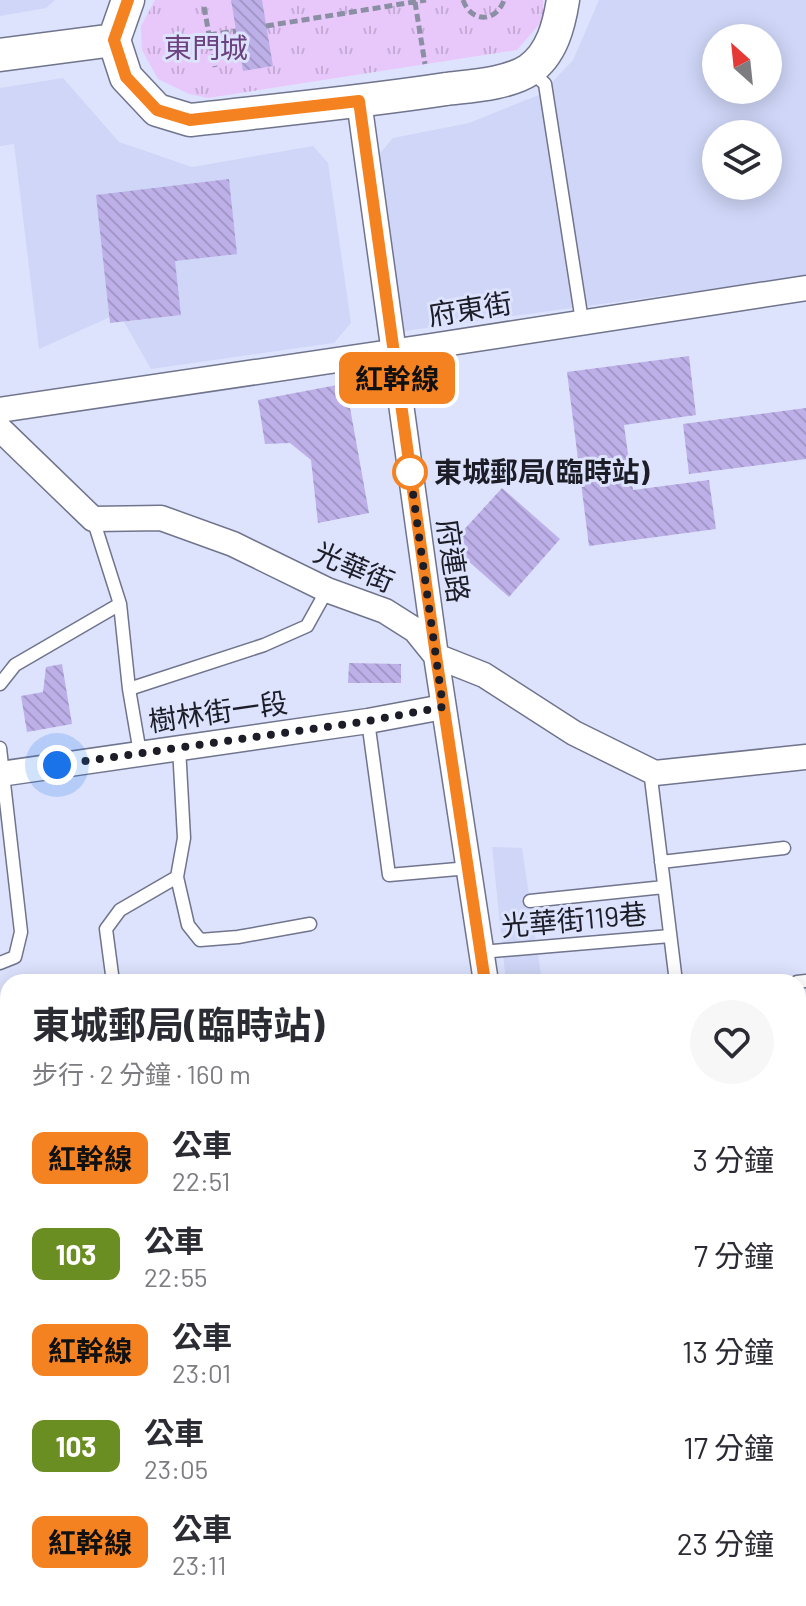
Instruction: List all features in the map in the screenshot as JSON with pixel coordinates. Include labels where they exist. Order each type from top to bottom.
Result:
[{"type":"main road","points":[[128,0],[114,40],[126,77],[157,110],[190,120],[359,101],[511,77],[529,69],[544,54],[559,28],[563,0]]},
{"type":"main road","points":[[0,55],[114,40]]},
{"type":"street","name":"府連路","points":[[359,101],[443,707],[485,974]]},
{"type":"street","name":"府東街","points":[[0,410],[806,288]]},
{"type":"street","points":[[6,440],[93,519]]},
{"type":"street","name":"光華街","points":[[93,519],[161,518],[233,544],[327,590],[385,611],[415,630],[436,656],[484,675],[574,733],[655,773],[806,757]]},
{"type":"street","name":"樹林街一段","points":[[1,774],[368,721],[443,707]]},
{"type":"lane","points":[[529,69],[545,84],[582,321]]},
{"type":"lane","points":[[93,519],[120,604],[140,753]]},
{"type":"lane","points":[[129,689],[264,645],[307,626],[327,590]]},
{"type":"lane","points":[[0,684],[15,665],[120,604]]},
{"type":"lane","points":[[368,721],[389,875],[469,868]]},
{"type":"lane","points":[[179,747],[184,838],[177,877],[188,925],[200,940],[238,937],[310,924]]},
{"type":"lane","points":[[0,748],[21,932],[15,957],[0,963]]},
{"type":"lane","name":"光華街119巷","points":[[650,770],[675,974]]},
{"type":"lane","points":[[661,862],[784,848]]},
{"type":"lane","points":[[112,974],[106,929],[120,910],[177,877]]},
{"type":"lane","name":"光華街119巷","points":[[530,901],[664,887]]},
{"type":"lane","name":"光華街119巷","points":[[481,952],[670,936]]},
{"type":"path","points":[[266,26],[426,0]]},
{"type":"path","points":[[463,0],[471,13],[484,17],[497,12],[504,0]]},
{"type":"path","points":[[415,2],[425,64]]},
{"type":"path","points":[[204,7],[215,67]]},
{"type":"path","points":[[209,35],[236,31]]},
{"type":"shaded area","points":[[0,0],[55,0],[46,8],[0,16]]},
{"type":"shaded area","points":[[599,0],[806,0],[806,276],[397,332],[376,158],[393,138],[469,123],[541,94],[573,60]]},
{"type":"shaded area","points":[[63,78],[119,142],[192,167],[313,146],[328,163],[351,323],[334,343],[151,369],[119,313],[39,349],[14,144],[0,146],[0,88]]},
{"type":"shaded area","points":[[492,847],[522,848],[541,974],[505,974]]},
{"type":"green space","name":"東門城","points":[[155,0],[543,0],[543,20],[517,50],[208,98],[189,94],[158,79],[142,50],[141,26]]},
{"type":"building","points":[[231,0],[262,0],[273,66],[243,71]]},
{"type":"building","points":[[229,179],[237,254],[175,261],[181,315],[110,323],[96,195]]},
{"type":"building","points":[[689,356],[696,415],[624,425],[633,490],[709,480],[716,529],[589,546],[567,372]]},
{"type":"building","points":[[337,385],[347,391],[369,513],[318,523],[311,460],[290,443],[265,444],[258,400]]},
{"type":"building","points":[[806,408],[806,459],[689,474],[683,424]]},
{"type":"building","points":[[502,488],[560,539],[509,597],[450,545]]},
{"type":"building","points":[[349,663],[401,664],[401,683],[348,683]]},
{"type":"building","points":[[62,664],[72,724],[27,732],[21,696],[43,692],[46,667]]},
{"type":"bus line","name":"紅幹線","points":[[128,0],[114,40],[126,77],[157,110],[190,120],[359,101],[484,974]]},
{"type":"place","name":"東城郵局(臨時站)","points":[[410,472]]},
{"type":"route","points":[[57,765],[368,721],[443,707],[410,472]]}]
